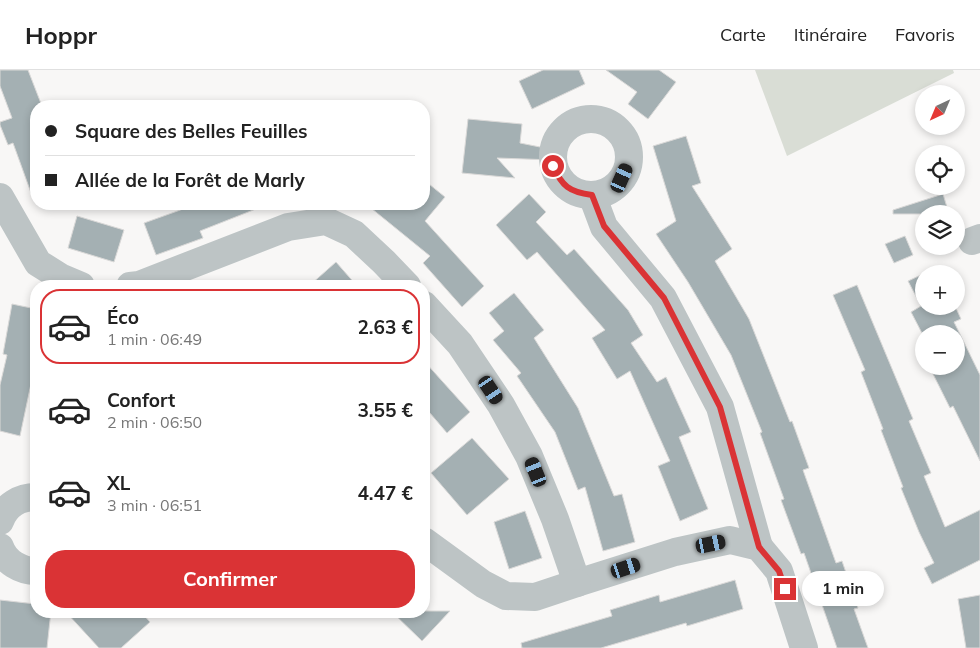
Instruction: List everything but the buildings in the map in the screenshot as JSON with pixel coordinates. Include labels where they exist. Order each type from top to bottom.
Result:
[{"type":"street","points":[[592,195],[604,226],[664,298],[720,407],[759,547],[779,571],[804,648]]},
{"type":"street","points":[[0,197],[38,262],[67,280]]},
{"type":"street","points":[[152,280],[288,227],[326,220],[354,234],[401,280]]},
{"type":"street","points":[[430,312],[460,344],[501,405],[529,456],[555,519],[577,583]]},
{"type":"street","points":[[0,521],[10,505],[22,499],[30,498]]},
{"type":"street","points":[[430,545],[483,584],[506,596],[535,597],[675,552],[730,540],[759,547]]},
{"type":"street","points":[[0,547],[10,562],[30,570]]},
{"type":"shaded area","points":[[755,70],[953,70],[954,73],[930,85],[915,85],[915,92],[787,156]]},
{"type":"route","points":[[553,166],[559,178],[567,187],[579,194],[592,195],[604,226],[664,298],[720,407],[759,547],[779,571],[785,589]]}]
